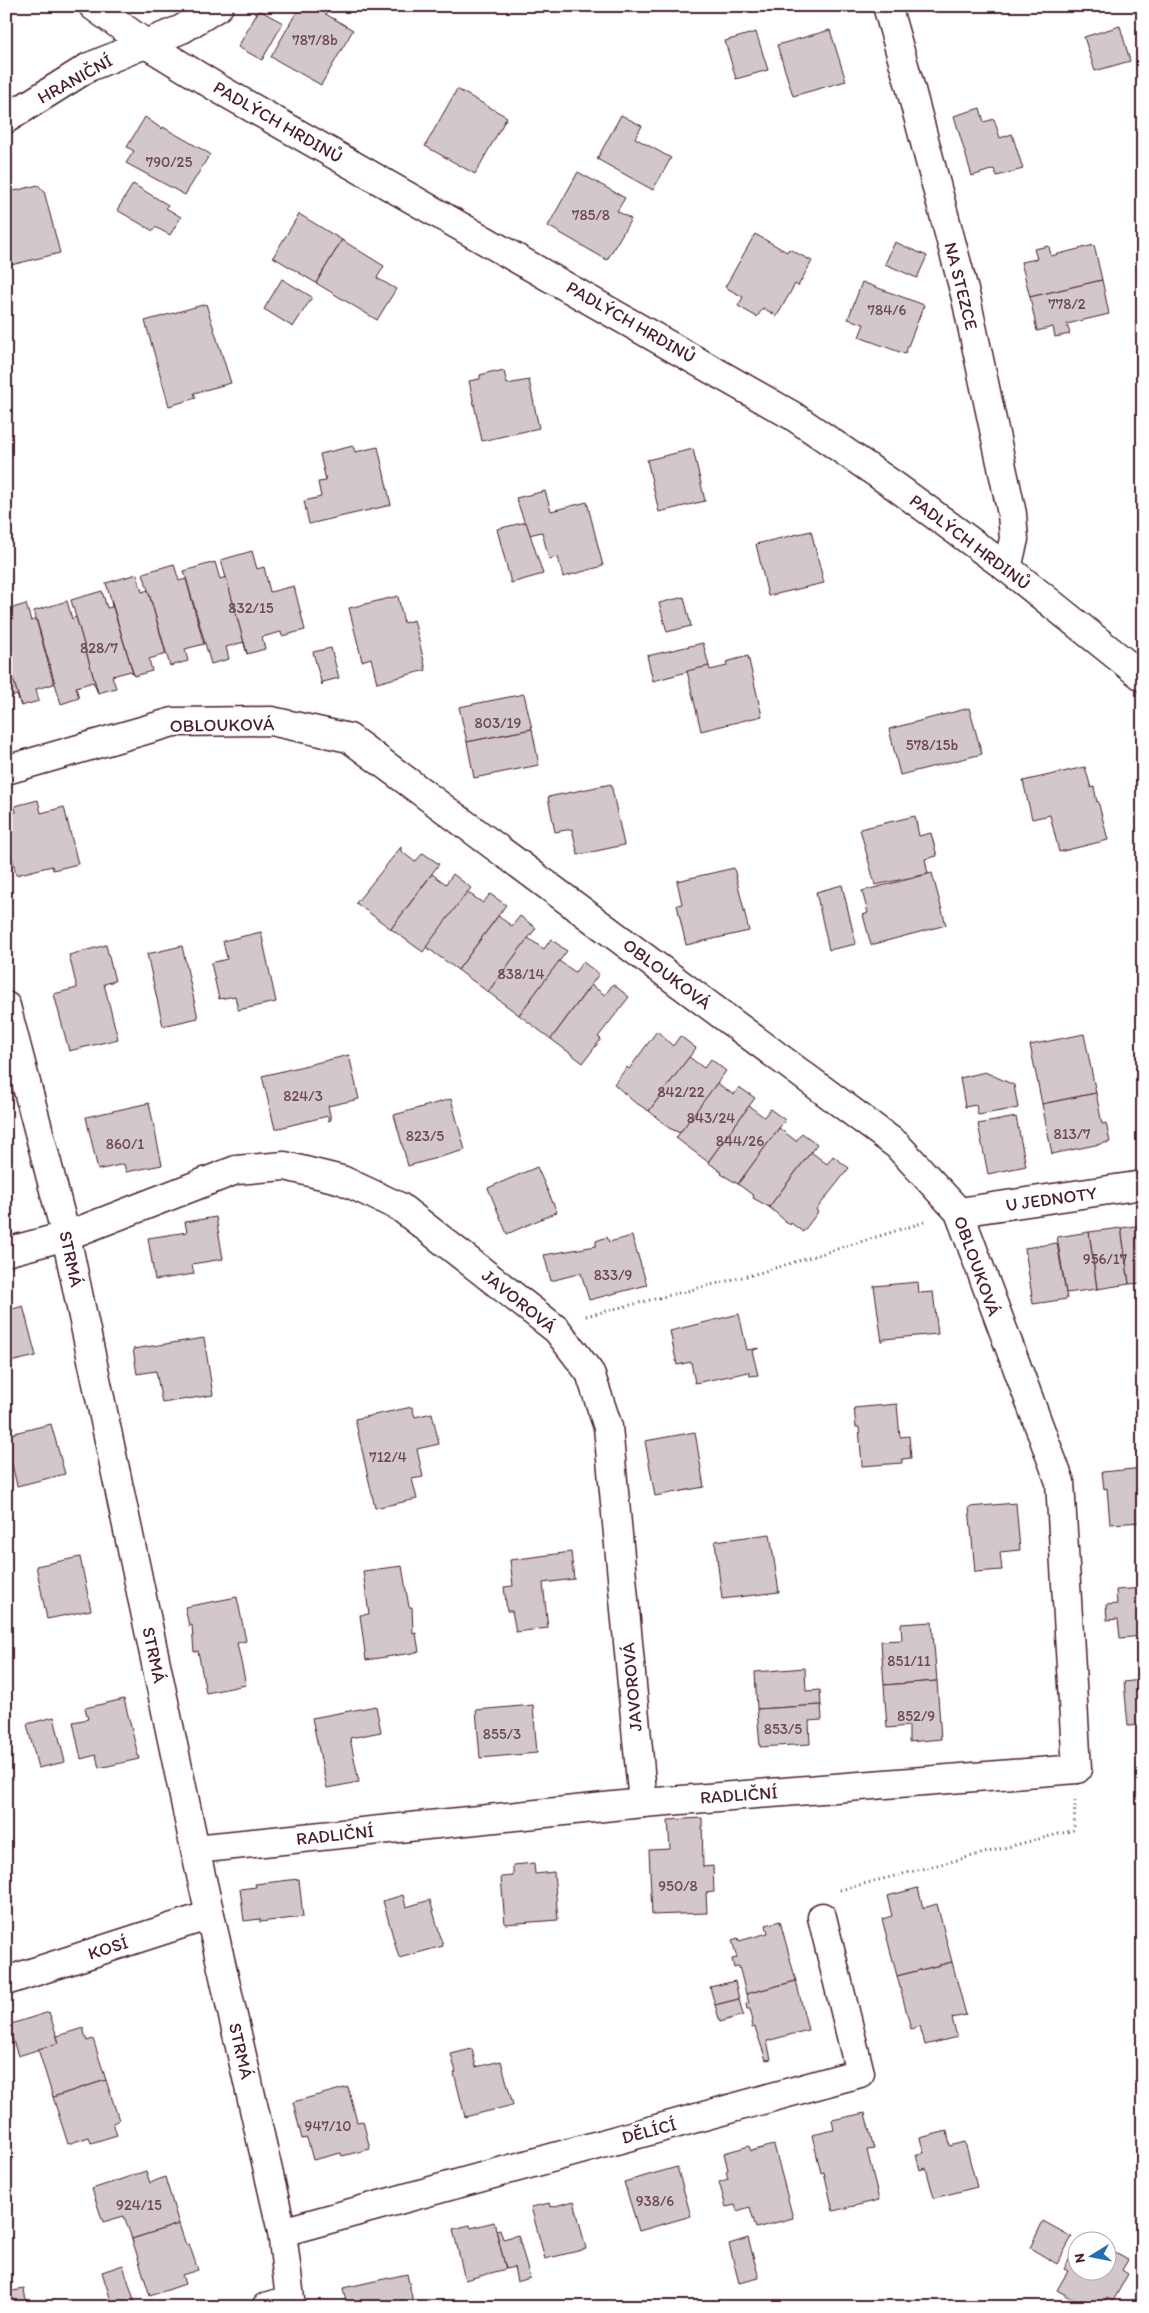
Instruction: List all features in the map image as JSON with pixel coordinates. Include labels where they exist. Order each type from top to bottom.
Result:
[{"type":"street","name":"PADLÝCH HRDINŮ","points":[[93,6],[146,44],[220,90],[793,416],[895,486],[1007,568],[1143,677]]},
{"type":"street","points":[[146,44],[182,29],[218,6]]},
{"type":"street","name":"NA STEZCE","points":[[887,6],[913,95],[966,298],[1012,514],[1014,539],[1007,568]]},
{"type":"street","name":"HRANIČNÍ","points":[[6,119],[89,67],[146,44]]},
{"type":"street","name":"OBLOUKOVÁ","points":[[6,770],[172,722],[270,721],[349,738],[897,1144],[959,1212],[1060,1482],[1077,1770]]},
{"type":"street","name":"STRMÁ","points":[[6,1006],[66,1236],[195,1849],[282,2232],[282,2305]]},
{"type":"street","name":"JAVOROVÁ","points":[[6,1252],[66,1236],[236,1170],[285,1166],[342,1180],[400,1207],[557,1330],[590,1373],[608,1427],[643,1803]]},
{"type":"street","name":"U JEDNOTY","points":[[959,1212],[1143,1185]]},
{"type":"street","name":"RADLIČNÍ","points":[[195,1849],[643,1803],[1077,1770]]},
{"type":"street","name":"KOSÍ","points":[[6,1981],[210,1915]]},
{"type":"street","name":"DĚLÍCÍ","points":[[282,2232],[860,2074],[822,1916]]},
{"type":"path","points":[[557,1330],[574,1319],[759,1273],[959,1212]]},
{"type":"path","points":[[822,1916],[816,1896],[1074,1830],[1077,1770]]},
{"type":"building","points":[[300,6],[312,6],[353,30],[321,85],[271,57]]},
{"type":"building","points":[[259,10],[283,23],[262,60],[238,47]]},
{"type":"building","points":[[1120,26],[1130,61],[1095,71],[1084,37]]},
{"type":"building","points":[[830,30],[846,81],[793,96],[777,45]]},
{"type":"building","points":[[756,32],[768,70],[736,79],[725,41]]},
{"type":"building","points":[[457,89],[507,117],[475,174],[425,146]]},
{"type":"building","points":[[980,108],[984,122],[994,119],[1000,138],[1012,134],[1023,169],[997,176],[994,169],[972,176],[954,116]]},
{"type":"building","points":[[621,115],[642,126],[635,138],[671,158],[653,190],[597,159]]},
{"type":"building","points":[[145,117],[162,129],[163,127],[210,154],[185,195],[126,163],[134,151],[127,147]]},
{"type":"building","points":[[578,172],[625,198],[617,211],[631,219],[607,260],[548,226]]},
{"type":"building","points":[[133,184],[168,205],[166,208],[181,217],[170,235],[155,227],[153,231],[117,210]]},
{"type":"building","points":[[38,185],[44,191],[60,253],[11,265],[9,258],[6,258],[6,193]]},
{"type":"building","points":[[299,214],[342,240],[316,283],[273,257]]},
{"type":"building","points":[[755,234],[787,252],[789,249],[812,261],[798,286],[795,284],[777,316],[763,308],[757,317],[738,306],[743,297],[725,287]]},
{"type":"building","points":[[342,240],[384,266],[377,278],[396,289],[377,320],[316,283]]},
{"type":"building","points":[[895,242],[927,256],[917,278],[885,264]]},
{"type":"building","points":[[1094,245],[1102,280],[1030,297],[1021,262],[1037,259],[1034,249],[1049,246],[1051,256]]},
{"type":"building","points":[[282,279],[312,297],[293,327],[264,309]]},
{"type":"building","points":[[1102,280],[1109,314],[1067,324],[1070,334],[1055,337],[1053,327],[1037,331],[1030,297]]},
{"type":"building","points":[[862,282],[924,305],[905,354],[859,337],[864,324],[848,319]]},
{"type":"building","points":[[206,304],[231,383],[194,393],[196,398],[169,406],[145,321]]},
{"type":"building","points":[[495,371],[495,373],[504,371],[507,384],[529,380],[539,428],[482,441],[469,381],[480,379],[480,375]]},
{"type":"building","points":[[353,446],[355,452],[378,447],[391,505],[309,524],[304,501],[321,497],[318,482],[326,481],[320,454]]},
{"type":"building","points":[[693,449],[705,501],[659,512],[647,460]]},
{"type":"building","points":[[545,491],[551,511],[587,502],[603,566],[563,577],[558,557],[549,559],[542,532],[529,535],[516,498]]},
{"type":"building","points":[[526,522],[543,574],[511,583],[497,529]]},
{"type":"building","points":[[811,531],[824,583],[768,596],[756,544]]},
{"type":"building","points":[[252,551],[257,569],[264,567],[270,592],[294,586],[305,630],[282,636],[281,632],[262,637],[265,649],[247,654],[221,560]]},
{"type":"building","points":[[215,562],[220,579],[226,577],[244,642],[226,647],[229,659],[211,664],[184,571]]},
{"type":"building","points":[[174,564],[179,581],[186,579],[204,644],[185,649],[188,661],[170,666],[143,573]]},
{"type":"building","points":[[137,574],[142,592],[148,590],[166,654],[149,659],[152,671],[134,676],[106,583]]},
{"type":"building","points":[[102,591],[107,608],[112,607],[111,601],[134,676],[131,671],[112,676],[116,688],[98,693],[71,600]]},
{"type":"building","points":[[398,596],[404,623],[414,620],[426,670],[377,683],[371,658],[362,661],[349,608]]},
{"type":"building","points":[[684,597],[691,626],[667,632],[659,603]]},
{"type":"building","points":[[67,601],[72,619],[76,617],[98,693],[93,682],[76,687],[79,698],[61,704],[34,611]]},
{"type":"building","points":[[26,604],[31,621],[36,619],[54,684],[36,689],[39,701],[21,706],[6,655],[6,610]]},
{"type":"building","points":[[703,643],[709,666],[653,681],[647,656]]},
{"type":"building","points":[[331,648],[339,678],[323,682],[322,685],[313,652]]},
{"type":"building","points":[[6,655],[21,706],[17,695],[6,698]]},
{"type":"building","points":[[748,656],[762,716],[701,731],[687,671],[709,666],[710,670],[727,666],[726,662]]},
{"type":"building","points":[[524,694],[532,729],[467,742],[459,707]]},
{"type":"building","points":[[969,708],[982,754],[900,775],[889,729]]},
{"type":"building","points":[[532,729],[539,765],[474,778],[467,742]]},
{"type":"building","points":[[1085,767],[1091,788],[1094,787],[1108,840],[1059,852],[1050,815],[1032,819],[1023,781]]},
{"type":"building","points":[[611,784],[624,845],[578,855],[572,829],[555,832],[548,797]]},
{"type":"building","points":[[38,800],[41,813],[64,807],[78,864],[53,870],[52,866],[16,875],[6,827],[6,814],[16,812],[15,806]]},
{"type":"building","points":[[915,816],[919,836],[931,833],[937,856],[925,859],[928,874],[875,885],[860,829]]},
{"type":"building","points":[[401,847],[401,851],[415,862],[423,853],[439,864],[391,929],[356,903]]},
{"type":"building","points":[[734,868],[749,931],[686,945],[677,905],[682,904],[677,881]]},
{"type":"building","points":[[932,873],[946,925],[871,945],[863,915],[868,913],[862,891]]},
{"type":"building","points":[[432,874],[446,884],[453,874],[471,888],[423,952],[391,929]]},
{"type":"building","points":[[842,885],[856,944],[829,950],[816,892]]},
{"type":"building","points":[[467,892],[483,903],[490,894],[506,905],[458,970],[426,947]]},
{"type":"building","points":[[498,916],[512,926],[520,916],[536,928],[488,992],[458,970]]},
{"type":"building","points":[[261,932],[276,1002],[238,1010],[235,996],[219,999],[211,963],[227,959],[223,941]]},
{"type":"building","points":[[528,938],[544,949],[551,939],[567,951],[519,1015],[488,992]]},
{"type":"building","points":[[106,945],[115,981],[104,984],[118,1039],[69,1051],[54,994],[77,988],[69,955]]},
{"type":"building","points":[[182,946],[198,1018],[163,1026],[147,954]]},
{"type":"building","points":[[559,961],[575,972],[583,962],[599,974],[551,1039],[519,1015]]},
{"type":"building","points":[[613,984],[629,997],[598,1037],[601,1039],[583,1063],[551,1039],[591,985],[605,995]]},
{"type":"building","points":[[657,1031],[673,1046],[680,1036],[696,1048],[649,1111],[633,1101],[614,1084],[627,1067],[629,1069]]},
{"type":"building","points":[[1084,1034],[1096,1093],[1042,1104],[1030,1045]]},
{"type":"building","points":[[349,1055],[359,1099],[328,1106],[331,1120],[328,1121],[328,1116],[275,1129],[262,1076]]},
{"type":"building","points":[[689,1057],[704,1068],[711,1059],[726,1071],[680,1133],[669,1128],[649,1111]]},
{"type":"building","points":[[985,1072],[1014,1085],[1018,1108],[978,1115],[976,1105],[965,1107],[960,1078]]},
{"type":"building","points":[[717,1083],[734,1095],[739,1087],[755,1098],[708,1162],[676,1138]]},
{"type":"building","points":[[1096,1093],[1102,1124],[1106,1123],[1110,1142],[1052,1154],[1042,1104]]},
{"type":"building","points":[[451,1099],[465,1150],[408,1166],[394,1115]]},
{"type":"building","points":[[149,1103],[162,1165],[126,1172],[124,1164],[98,1170],[86,1117]]},
{"type":"building","points":[[749,1106],[764,1117],[770,1109],[785,1120],[738,1184],[721,1174],[708,1162]]},
{"type":"building","points":[[1016,1117],[1026,1166],[988,1174],[978,1124]]},
{"type":"building","points":[[779,1128],[796,1141],[802,1133],[817,1144],[769,1207],[753,1198],[754,1196],[738,1184]]},
{"type":"building","points":[[811,1152],[827,1164],[833,1156],[849,1168],[816,1210],[818,1212],[803,1232],[791,1223],[790,1225],[769,1207]]},
{"type":"building","points":[[537,1167],[557,1212],[507,1234],[488,1188]]},
{"type":"building","points":[[216,1217],[223,1259],[192,1264],[194,1274],[155,1280],[148,1238],[187,1232],[185,1222]]},
{"type":"building","points":[[1143,1225],[1143,1283],[1129,1284],[1121,1228]]},
{"type":"building","points":[[1121,1228],[1129,1284],[1097,1289],[1089,1232]]},
{"type":"building","points":[[1089,1232],[1097,1289],[1066,1293],[1057,1237]]},
{"type":"building","points":[[632,1236],[647,1285],[589,1300],[581,1273],[551,1281],[544,1255],[596,1246],[596,1241],[607,1237],[609,1242]]},
{"type":"building","points":[[1057,1243],[1067,1299],[1033,1304],[1025,1248]]},
{"type":"building","points":[[918,1282],[919,1293],[933,1292],[938,1334],[884,1339],[882,1342],[874,1286]]},
{"type":"building","points":[[23,1306],[36,1356],[6,1363],[6,1311]]},
{"type":"building","points":[[739,1314],[747,1350],[759,1348],[752,1351],[758,1375],[750,1376],[749,1372],[695,1383],[691,1362],[677,1365],[670,1331]]},
{"type":"building","points":[[204,1338],[213,1395],[162,1403],[156,1371],[137,1374],[133,1349]]},
{"type":"building","points":[[897,1404],[900,1437],[909,1436],[911,1458],[902,1459],[902,1463],[862,1466],[859,1427],[856,1427],[854,1408]]},
{"type":"building","points":[[412,1407],[415,1417],[432,1413],[439,1444],[417,1449],[423,1477],[412,1479],[417,1499],[375,1508],[355,1419]]},
{"type":"building","points":[[51,1424],[65,1474],[17,1486],[12,1464],[6,1466],[6,1435]]},
{"type":"building","points":[[695,1432],[704,1487],[655,1496],[645,1441]]},
{"type":"building","points":[[1143,1468],[1143,1522],[1110,1524],[1107,1488],[1104,1489],[1102,1472]]},
{"type":"building","points":[[1016,1503],[1020,1550],[1000,1552],[1002,1570],[975,1572],[969,1507]]},
{"type":"building","points":[[770,1534],[779,1592],[722,1599],[715,1541]]},
{"type":"building","points":[[571,1552],[574,1579],[543,1583],[548,1628],[516,1632],[512,1611],[507,1611],[504,1587],[513,1586],[510,1560]]},
{"type":"building","points":[[80,1557],[91,1610],[47,1619],[36,1566]]},
{"type":"building","points":[[402,1566],[409,1607],[412,1607],[413,1634],[416,1633],[419,1652],[366,1660],[360,1615],[369,1614],[363,1571]]},
{"type":"building","points":[[1143,1588],[1143,1636],[1120,1638],[1118,1619],[1107,1620],[1106,1605],[1117,1604],[1116,1590]]},
{"type":"building","points":[[237,1597],[246,1641],[237,1643],[246,1685],[206,1693],[198,1651],[194,1652],[192,1625],[189,1626],[185,1607]]},
{"type":"building","points":[[932,1622],[937,1681],[884,1685],[881,1641],[902,1640],[901,1624]]},
{"type":"building","points":[[805,1668],[806,1691],[820,1690],[821,1705],[757,1709],[755,1672]]},
{"type":"building","points":[[1139,1673],[1143,1673],[1143,1725],[1128,1726],[1124,1682],[1140,1680]]},
{"type":"building","points":[[937,1681],[941,1739],[909,1742],[909,1726],[887,1728],[884,1685]]},
{"type":"building","points":[[124,1699],[139,1759],[99,1768],[96,1755],[81,1759],[73,1722],[88,1719],[85,1708]]},
{"type":"building","points":[[533,1705],[537,1753],[480,1758],[476,1710]]},
{"type":"building","points":[[821,1705],[822,1720],[809,1721],[810,1744],[760,1747],[757,1709]]},
{"type":"building","points":[[376,1706],[381,1732],[350,1738],[359,1782],[327,1788],[312,1718]]},
{"type":"building","points":[[54,1717],[65,1762],[38,1768],[27,1724]]},
{"type":"building","points":[[702,1818],[703,1867],[713,1866],[714,1892],[706,1893],[707,1913],[652,1915],[649,1850],[670,1849],[668,1820]]},
{"type":"building","points":[[534,1863],[535,1874],[554,1872],[558,1920],[505,1924],[501,1877],[513,1876],[513,1865]]},
{"type":"building","points":[[299,1879],[303,1917],[260,1922],[260,1919],[244,1921],[240,1889],[256,1887],[255,1884]]},
{"type":"building","points":[[918,1888],[923,1908],[937,1904],[952,1962],[897,1976],[882,1919],[892,1916],[887,1896]]},
{"type":"building","points":[[403,1895],[406,1907],[430,1900],[443,1946],[399,1958],[383,1901]]},
{"type":"building","points":[[780,1921],[796,1981],[746,1994],[739,1966],[734,1968],[732,1959],[737,1958],[732,1940],[738,1938],[739,1941],[768,1933],[766,1925]]},
{"type":"building","points":[[952,1962],[966,2015],[952,2018],[957,2037],[925,2045],[920,2026],[911,2029],[897,1976]]},
{"type":"building","points":[[735,1981],[739,1999],[715,2005],[710,1987]]},
{"type":"building","points":[[796,1981],[808,2030],[767,2041],[771,2059],[766,2060],[755,2027],[752,2028],[751,2022],[753,2021],[750,2009],[747,2009],[746,2004],[749,2003],[746,1994]]},
{"type":"building","points":[[739,1999],[743,2015],[720,2022],[715,2005]]},
{"type":"building","points":[[49,2012],[59,2043],[18,2056],[8,2025]]},
{"type":"building","points":[[83,2028],[87,2041],[93,2039],[106,2080],[53,2097],[38,2049],[59,2043],[57,2036]]},
{"type":"building","points":[[472,2049],[476,2067],[501,2061],[513,2105],[465,2117],[451,2054]]},
{"type":"building","points":[[106,2080],[119,2120],[113,2123],[117,2135],[91,2143],[89,2137],[68,2144],[53,2097]]},
{"type":"building","points":[[348,2087],[357,2122],[363,2121],[370,2149],[342,2156],[341,2153],[313,2160],[307,2138],[302,2139],[293,2102]]},
{"type":"building","points":[[865,2113],[874,2149],[867,2150],[879,2200],[833,2211],[824,2172],[821,2173],[812,2135],[834,2130],[832,2120]]},
{"type":"building","points":[[947,2131],[950,2146],[965,2142],[977,2187],[934,2198],[926,2168],[920,2170],[916,2155],[924,2153],[920,2138]]},
{"type":"building","points":[[774,2145],[793,2218],[756,2228],[750,2207],[737,2211],[735,2205],[726,2207],[719,2182],[728,2179],[724,2153],[749,2146],[751,2151]]},
{"type":"building","points":[[677,2167],[691,2216],[639,2231],[624,2182]]},
{"type":"building","points":[[146,2171],[150,2183],[165,2177],[179,2224],[132,2239],[124,2216],[103,2222],[92,2189]]},
{"type":"building","points":[[574,2201],[586,2249],[545,2259],[531,2207],[550,2203],[551,2207]]},
{"type":"building","points":[[1043,2221],[1066,2234],[1066,2248],[1057,2264],[1030,2248]]},
{"type":"building","points":[[494,2222],[506,2269],[465,2280],[453,2229],[470,2225],[471,2228]]},
{"type":"building","points":[[179,2224],[186,2245],[189,2244],[198,2270],[182,2275],[185,2284],[150,2296],[132,2239]]},
{"type":"building","points":[[500,2229],[503,2239],[518,2235],[530,2278],[517,2282],[514,2267],[506,2269],[496,2230]]},
{"type":"building","points":[[748,2238],[759,2278],[739,2283],[729,2244]]},
{"type":"building","points":[[1116,2253],[1128,2260],[1122,2270],[1128,2274],[1113,2301],[1107,2298],[1102,2307],[1087,2307],[1057,2290],[1066,2274],[1066,2280],[1116,2280]]},
{"type":"building","points":[[123,2265],[135,2303],[124,2307],[113,2307],[102,2272]]},
{"type":"building","points":[[407,2274],[414,2307],[347,2307],[343,2288]]},
{"type":"building","points":[[24,2289],[27,2307],[6,2307],[6,2292]]}]
